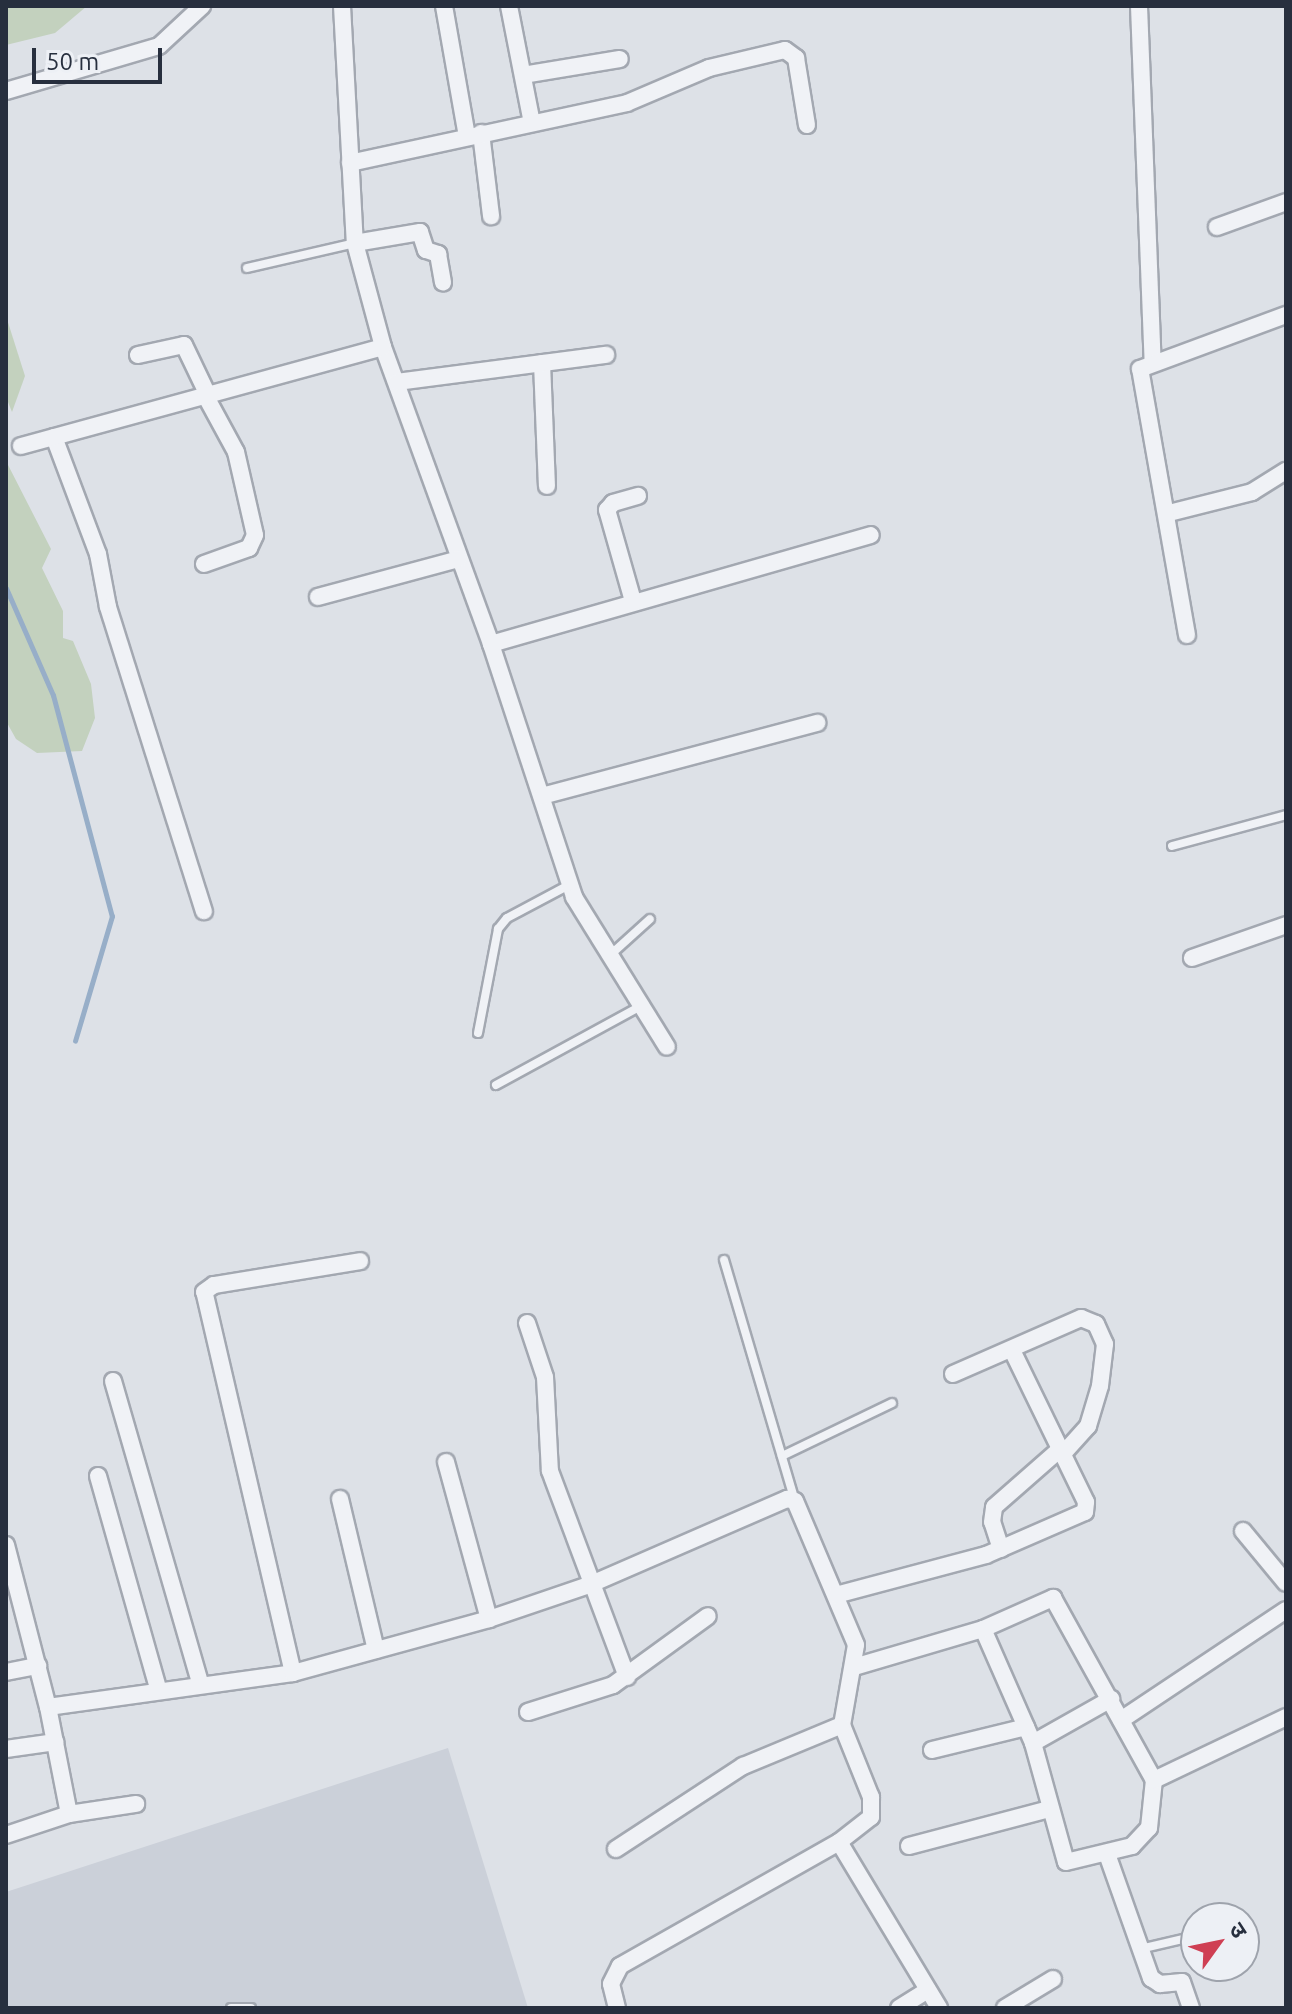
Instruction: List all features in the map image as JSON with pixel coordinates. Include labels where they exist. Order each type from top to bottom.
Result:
[{"type":"street","points":[[6,91],[159,46],[202,6]]},
{"type":"street","points":[[342,6],[355,243],[383,347],[491,644],[569,885],[609,956],[667,1047]]},
{"type":"street","points":[[444,6],[491,216]]},
{"type":"street","points":[[509,6],[532,123]]},
{"type":"street","points":[[1139,6],[1153,363]]},
{"type":"street","points":[[350,163],[627,103],[709,68],[785,50],[796,58],[807,125]]},
{"type":"street","points":[[523,75],[620,59]]},
{"type":"street","points":[[1217,227],[1286,202]]},
{"type":"street","points":[[355,243],[420,232],[426,250],[438,254],[443,283]]},
{"type":"street","points":[[1187,635],[1169,513],[1140,373],[1153,363],[1286,315]]},
{"type":"street","points":[[138,355],[184,345],[236,452],[255,535],[249,548],[204,564]]},
{"type":"street","points":[[21,446],[383,347]]},
{"type":"street","points":[[397,382],[606,355]]},
{"type":"street","points":[[542,363],[547,486]]},
{"type":"street","points":[[54,437],[98,554],[108,607],[204,911]]},
{"type":"street","points":[[1169,513],[1252,492],[1286,471]]},
{"type":"street","points":[[633,601],[607,510],[613,503],[638,496]]},
{"type":"street","points":[[491,644],[871,535]]},
{"type":"street","points":[[318,597],[459,559]]},
{"type":"street","points":[[542,796],[817,723]]},
{"type":"street","points":[[1192,958],[1286,925]]},
{"type":"street","points":[[293,1673],[204,1292],[214,1285],[360,1261]]},
{"type":"street","points":[[953,1374],[1081,1318],[1096,1324],[1102,1335],[1106,1360],[1092,1417],[1061,1452],[994,1507],[992,1522],[1001,1549]]},
{"type":"street","points":[[527,1323],[545,1377],[550,1471],[589,1585],[627,1677]]},
{"type":"street","points":[[836,1595],[1001,1549],[1085,1512],[1061,1452],[1012,1350]]},
{"type":"street","points":[[113,1381],[201,1685]]},
{"type":"street","points":[[446,1462],[489,1619]]},
{"type":"street","points":[[98,1476],[159,1691]]},
{"type":"street","points":[[340,1499],[376,1650]]},
{"type":"street","points":[[48,1707],[293,1673],[489,1619],[589,1585],[787,1499],[795,1501],[856,1645],[842,1725],[874,1808],[865,1824],[839,1842],[620,1966],[612,1977],[617,2008]]},
{"type":"street","points":[[1243,1531],[1286,1583]]},
{"type":"street","points":[[6,1545],[48,1707],[69,1814]]},
{"type":"street","points":[[854,1667],[983,1629],[1053,1598],[1154,1780],[1149,1828],[1132,1846],[1066,1862],[1033,1743],[983,1629]]},
{"type":"street","points":[[1121,1720],[1286,1610]]},
{"type":"street","points":[[528,1712],[627,1677],[708,1616]]},
{"type":"street","points":[[6,1672],[38,1666]]},
{"type":"street","points":[[1033,1743],[1111,1699]]},
{"type":"street","points":[[1154,1780],[1286,1717]]},
{"type":"street","points":[[616,1849],[743,1766],[842,1725]]},
{"type":"street","points":[[932,1750],[1026,1727]]},
{"type":"street","points":[[6,1749],[56,1742]]},
{"type":"street","points":[[6,1835],[69,1814],[136,1804]]},
{"type":"street","points":[[909,1846],[1049,1809]]},
{"type":"street","points":[[839,1842],[939,2008]]},
{"type":"street","points":[[1107,1854],[1155,1983],[1182,1982],[1191,2008]]},
{"type":"street","points":[[1005,2008],[1053,1979]]},
{"type":"street","points":[[899,2008],[928,1990]]},
{"type":"lane","points":[[247,268],[355,243]]},
{"type":"lane","points":[[1172,846],[1286,815]]},
{"type":"lane","points":[[478,1033],[498,929],[507,918],[569,885]]},
{"type":"lane","points":[[609,956],[650,919]]},
{"type":"lane","points":[[496,1085],[641,1006]]},
{"type":"lane","points":[[724,1260],[795,1501]]},
{"type":"lane","points":[[782,1456],[892,1403]]},
{"type":"lane","points":[[1140,1949],[1180,1940]]},
{"type":"lane","points":[[231,2008],[251,2008]]},
{"type":"shaded area","points":[[448,1748],[528,2008],[6,2008],[6,1892]]},
{"type":"green space","points":[[6,6],[87,6],[55,33],[6,45]]},
{"type":"green space","points":[[6,316],[25,376],[12,412],[6,397]]},
{"type":"green space","points":[[6,461],[51,549],[42,568],[63,611],[63,638],[73,641],[91,684],[95,718],[82,751],[37,753],[16,739],[6,721]]},
{"type":"waterway","points":[[6,588],[53,695],[112,916],[75,1041]]}]
